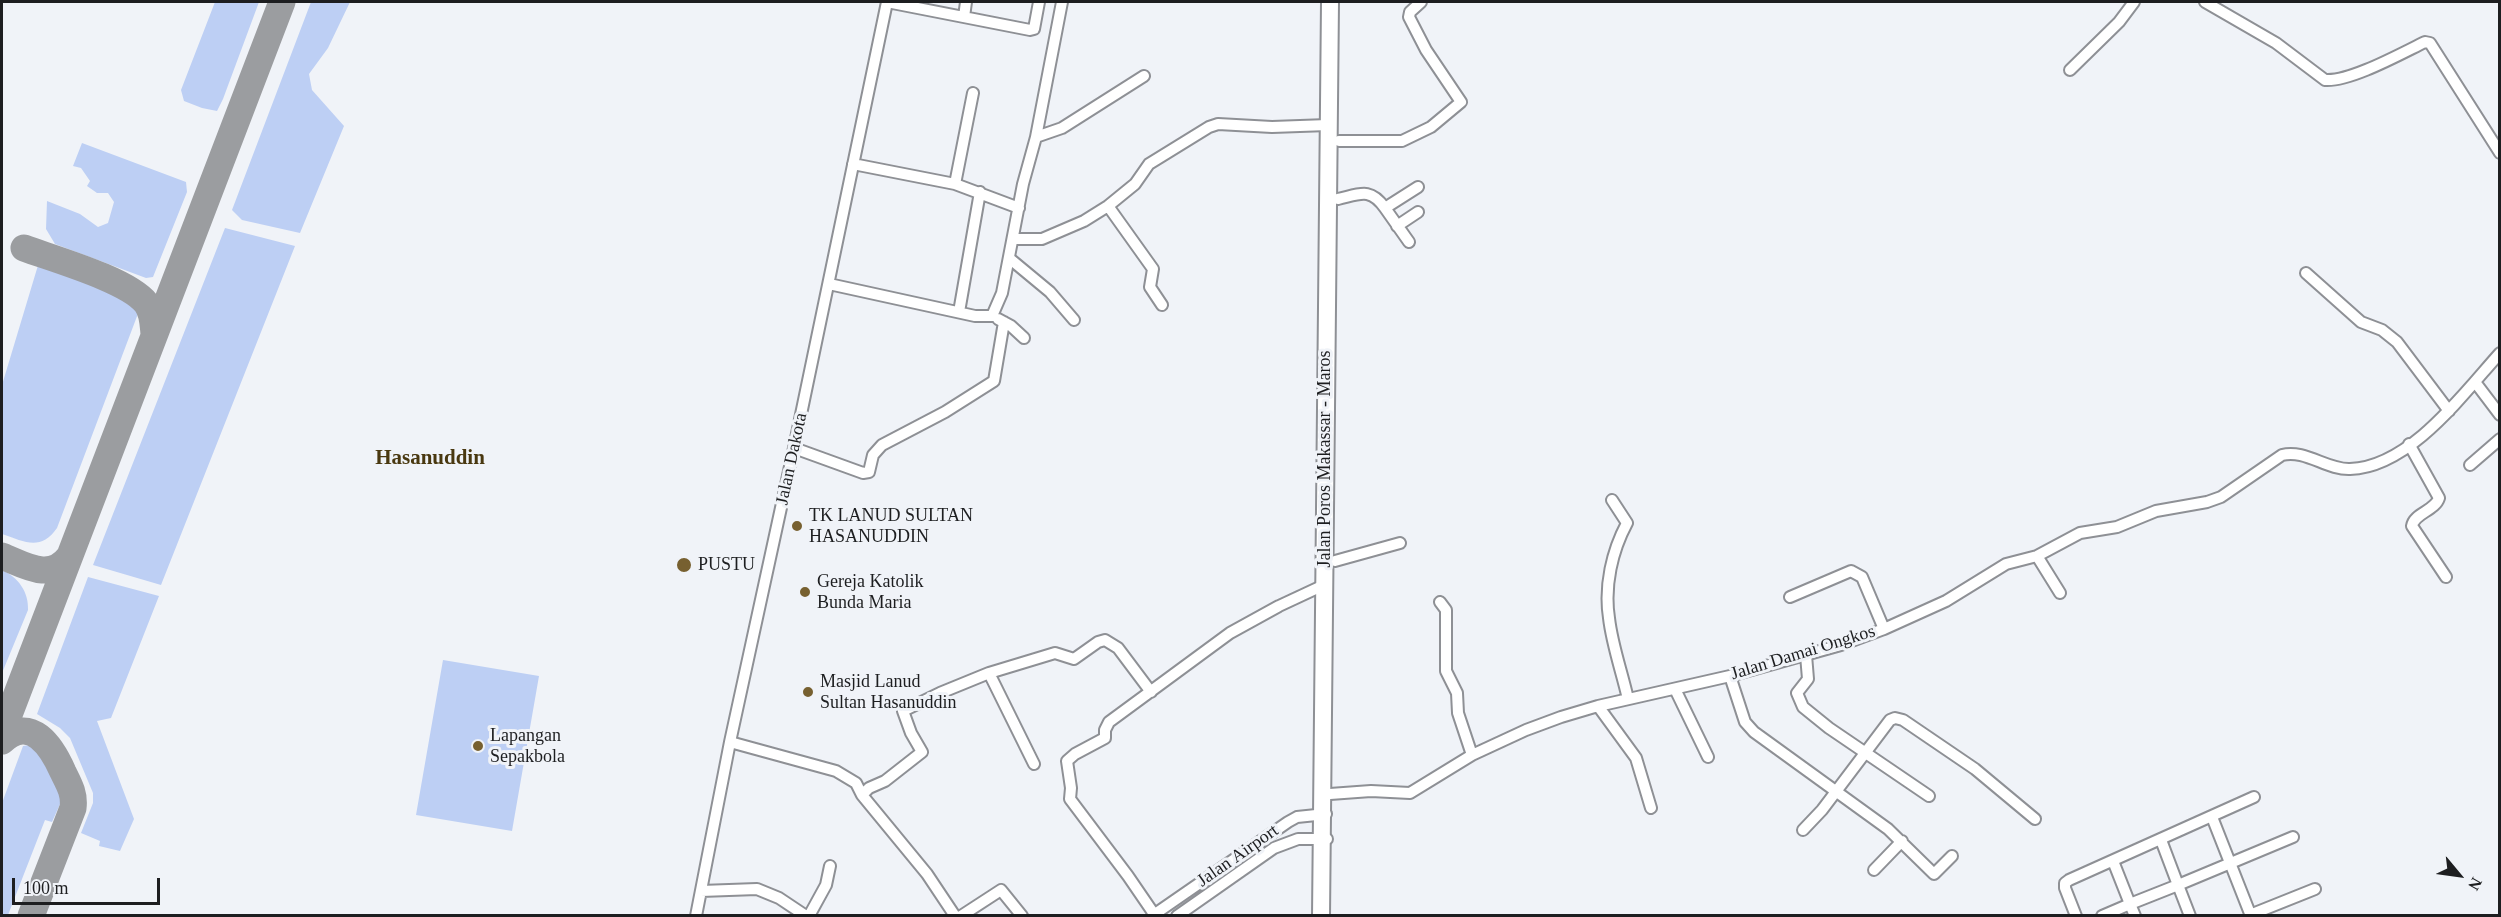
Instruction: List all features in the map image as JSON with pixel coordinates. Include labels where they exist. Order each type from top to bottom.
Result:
[{"type":"highway","name":"Jalan Poros Makassar - Maros","points":[[1325,814],[1330,794],[1335,561],[1338,199],[1328,125],[1330,2]]},
{"type":"highway","name":"Jalan Poros Makassar - Maros","points":[[1321,915],[1325,839],[1324,585],[1333,168],[1339,141],[1341,2]]},
{"type":"highway","name":"Jalan Poros Makassar - Maros","points":[[1325,839],[1330,915]]},
{"type":"street","points":[[886,2],[1033,30],[1039,2]]},
{"type":"street","name":"Jalan Dakota","points":[[696,915],[730,742],[795,448],[886,2]]},
{"type":"street","points":[[964,16],[966,2]]},
{"type":"street","points":[[992,316],[998,305],[1036,137],[1062,2]]},
{"type":"street","points":[[1339,141],[1402,141],[1431,127],[1461,102],[1426,50],[1409,17],[1410,12],[1421,2]]},
{"type":"street","points":[[2070,70],[2119,22],[2134,2]]},
{"type":"street","points":[[2205,2],[2276,43],[2325,80],[2332,81],[2355,73],[2385,62],[2425,42],[2430,42],[2499,153]]},
{"type":"street","points":[[1036,137],[1062,128],[1144,76]]},
{"type":"street","points":[[955,184],[973,93]]},
{"type":"street","points":[[1013,239],[1030,240],[1066,231],[1108,206],[1135,184],[1149,164],[1209,127],[1218,124],[1272,127],[1328,125]]},
{"type":"street","points":[[853,164],[955,184],[1019,208]]},
{"type":"street","points":[[1385,208],[1418,187]]},
{"type":"street","points":[[959,312],[980,192]]},
{"type":"street","points":[[1338,199],[1370,194],[1375,196],[1409,242]]},
{"type":"street","points":[[1108,206],[1153,269],[1150,286],[1162,304]]},
{"type":"street","points":[[1397,226],[1418,212]]},
{"type":"street","points":[[1009,258],[1050,292],[1074,320]]},
{"type":"street","points":[[2306,273],[2361,322],[2382,330],[2397,342],[2450,411]]},
{"type":"street","points":[[829,284],[983,317],[992,316],[1004,322],[1024,338]]},
{"type":"street","points":[[795,448],[863,473],[869,472],[873,455],[882,445],[945,412],[994,381],[1004,322]]},
{"type":"street","name":"Jalan Damai Ongkos","points":[[1330,794],[1371,791],[1410,793],[1472,755],[1526,730],[1598,706],[1730,676],[1806,655],[1884,629],[1946,601],[2006,564],[2037,556],[2080,533],[2117,526],[2156,511],[2221,497],[2282,455],[2295,454],[2347,469],[2374,464],[2422,436],[2450,411],[2499,353]]},
{"type":"street","points":[[2475,382],[2499,416]]},
{"type":"street","points":[[2470,465],[2499,439]]},
{"type":"street","points":[[2409,444],[2439,498],[2437,504],[2414,520],[2412,526],[2446,577]]},
{"type":"street","points":[[1612,500],[1627,524],[1613,556],[1608,617],[1628,699]]},
{"type":"street","points":[[1335,561],[1400,543]]},
{"type":"street","points":[[2037,556],[2060,593]]},
{"type":"street","points":[[1790,597],[1851,571],[1856,572],[1862,577],[1884,629]]},
{"type":"street","points":[[1153,915],[1150,906],[1070,799],[1067,761],[1075,754],[1105,738],[1105,730],[1109,722],[1199,654],[1230,633],[1324,585]]},
{"type":"street","points":[[1440,602],[1446,610],[1444,625],[1447,675],[1457,693],[1458,713],[1472,755]]},
{"type":"street","points":[[862,795],[869,788],[885,781],[922,752],[911,733],[903,711],[948,689],[989,673],[1055,653],[1074,659],[1098,642],[1105,640],[1118,648],[1151,692]]},
{"type":"street","points":[[1806,655],[1808,679],[1797,693],[1803,707],[1864,753],[1929,796]]},
{"type":"street","points":[[989,673],[1034,764]]},
{"type":"street","points":[[1730,676],[1747,725],[1902,841],[1934,874],[1952,856]]},
{"type":"street","points":[[1675,689],[1708,757]]},
{"type":"street","points":[[1598,706],[1636,758],[1651,808]]},
{"type":"street","points":[[1803,831],[1837,791],[1890,720],[1899,718],[1961,758],[2035,819]]},
{"type":"street","points":[[730,742],[836,771],[856,783],[862,795],[927,874],[955,915]]},
{"type":"street","points":[[2076,915],[2065,883],[2069,880],[2254,797]]},
{"type":"street","name":"Jalan Airport","points":[[1153,915],[1297,817],[1325,814]]},
{"type":"street","points":[[2212,817],[2250,915],[2314,889]]},
{"type":"street","points":[[2102,915],[2294,837]]},
{"type":"street","name":"Jalan Airport","points":[[1177,915],[1274,848],[1288,842],[1325,839]]},
{"type":"street","points":[[2161,840],[2190,915]]},
{"type":"street","points":[[1874,870],[1902,841]]},
{"type":"street","points":[[1235,860],[1241,871]]},
{"type":"street","points":[[2113,861],[2135,915]]},
{"type":"street","points":[[701,891],[757,889],[808,915],[826,885],[830,866]]},
{"type":"street","points":[[961,915],[1001,890],[1022,915]]},
{"type":"shaded area","points":[[215,2],[259,2],[217,111],[184,101],[181,90]]},
{"type":"shaded area","points":[[311,2],[350,2],[328,48],[309,74],[312,90],[344,126],[300,233],[242,220],[232,210]]},
{"type":"shaded area","points":[[82,143],[186,182],[187,192],[153,277],[146,278],[55,244],[46,229],[47,201],[80,214],[98,227],[108,223],[114,202],[108,193],[97,193],[87,186],[90,181],[81,168],[73,166]]},
{"type":"shaded area","points":[[225,228],[295,246],[161,585],[93,565]]},
{"type":"shaded area","points":[[43,261],[120,291],[129,297],[139,311],[57,528],[45,540],[32,543],[2,534],[2,385],[39,262]]},
{"type":"shaded area","points":[[2,570],[18,581],[27,597],[28,610],[2,673]]},
{"type":"shaded area","points":[[88,577],[159,596],[111,718],[97,721],[134,819],[120,851],[99,846],[100,841],[81,833],[93,803],[93,793],[70,738],[60,728],[37,714]]},
{"type":"shaded area","name":"Lapangan Sepakbola","points":[[443,660],[539,676],[512,831],[416,815]]},
{"type":"shaded area","points":[[30,745],[46,760],[65,793],[52,822],[45,820],[8,915],[2,915],[2,803],[23,746]]},
{"type":"taxiway","points":[[2,733],[282,2]]},
{"type":"taxiway","points":[[24,248],[90,271],[137,294],[150,310],[154,334]]},
{"type":"taxiway","points":[[2,556],[28,567],[46,570],[62,565],[69,557]]},
{"type":"taxiway","points":[[2,741],[22,731],[31,732],[39,737],[53,753],[73,798],[73,808],[31,916]]},
{"type":"place","name":"TK LANUD SULTAN HASANUDDIN","points":[[797,526]]},
{"type":"place","name":"PUSTU","points":[[684,565]]},
{"type":"place","name":"Gereja Katolik Bunda Maria","points":[[805,592]]},
{"type":"place","name":"Masjid Lanud Sultan Hasanuddin","points":[[808,692]]},
{"type":"place","name":"Lapangan Sepakbola","points":[[478,746]]},
{"type":"district","name":"Hasanuddin","points":[[430,459]]}]
